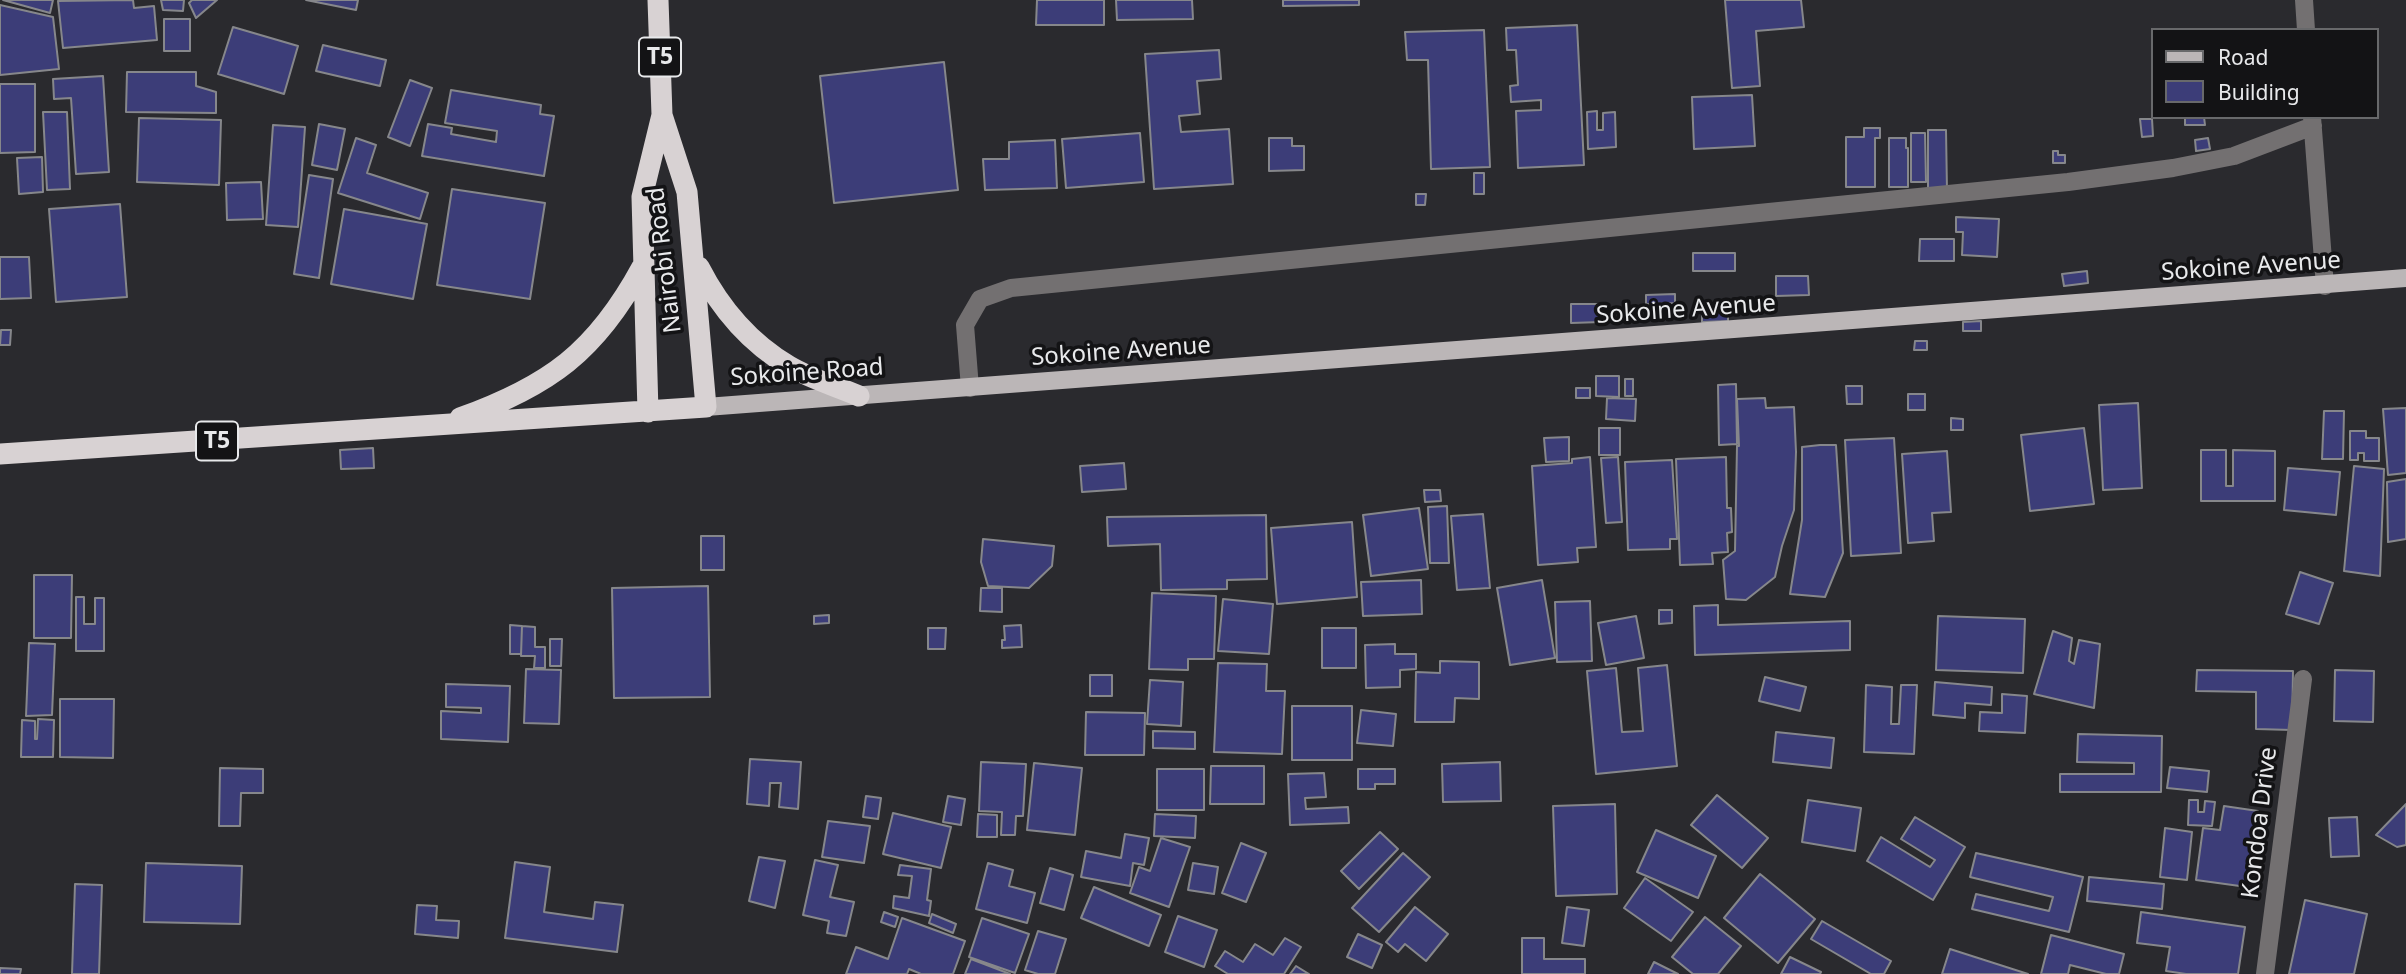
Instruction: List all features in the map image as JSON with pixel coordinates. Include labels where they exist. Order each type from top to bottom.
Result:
[{"type":"highway","name":"T5","points":[[658,0],[662,115]]},
{"type":"highway","name":"Nairobi Road","points":[[662,115],[687,192],[706,407]]},
{"type":"highway","name":"Nairobi Road","points":[[648,412],[642,197],[662,115]]},
{"type":"highway","points":[[694,256],[732,319],[759,345],[790,367],[859,396]]},
{"type":"highway","points":[[435,427],[495,405],[568,364],[598,335],[623,302],[643,265]]},
{"type":"highway","name":"Sokoine Road","points":[[648,412],[706,407]]},
{"type":"highway","name":"T5","points":[[0,454],[648,412]]},
{"type":"main road","name":"Sokoine Avenue","points":[[970,388],[2406,278]]},
{"type":"main road","name":"Sokoine Road","points":[[706,407],[970,388]]},
{"type":"street","points":[[2304,0],[2306,28]]},
{"type":"street","points":[[970,388],[965,325],[980,299],[1011,288],[2081,180],[2173,168],[2234,156],[2312,122],[2325,286]]},
{"type":"street","name":"Kondoa Drive","points":[[2265,974],[2303,679]]},
{"type":"building","points":[[3,0],[53,0],[50,13]]},
{"type":"building","points":[[133,0],[134,8],[154,6],[157,40],[63,48],[58,1]]},
{"type":"building","points":[[161,0],[184,0],[183,11],[163,10]]},
{"type":"building","points":[[192,0],[217,0],[196,18],[189,3]]},
{"type":"building","points":[[306,0],[358,0],[356,10]]},
{"type":"building","points":[[1037,0],[1104,0],[1104,25],[1036,25]]},
{"type":"building","points":[[1116,0],[1192,0],[1193,19],[1117,20]]},
{"type":"building","points":[[1283,0],[1359,0],[1359,5],[1283,6]]},
{"type":"building","points":[[1725,0],[1801,0],[1804,27],[1756,31],[1760,86],[1732,88]]},
{"type":"building","points":[[0,5],[53,17],[59,69],[0,75]]},
{"type":"building","points":[[164,19],[190,19],[190,51],[164,51]]},
{"type":"building","points":[[1577,25],[1584,165],[1518,168],[1516,111],[1541,110],[1541,100],[1511,102],[1510,86],[1518,85],[1516,50],[1507,50],[1506,28]]},
{"type":"building","points":[[233,27],[298,46],[284,94],[218,74]]},
{"type":"building","points":[[1484,30],[1490,167],[1431,169],[1428,60],[1407,60],[1405,32]]},
{"type":"building","points":[[323,45],[386,60],[380,86],[316,71]]},
{"type":"building","points":[[1219,50],[1221,79],[1197,81],[1200,114],[1179,116],[1181,132],[1229,129],[1233,184],[1154,189],[1145,54]]},
{"type":"building","points":[[944,62],[958,190],[834,203],[820,76]]},
{"type":"building","points":[[127,72],[196,72],[196,86],[216,92],[216,113],[126,112]]},
{"type":"building","points":[[103,76],[109,172],[76,174],[71,98],[54,99],[53,79]]},
{"type":"building","points":[[410,80],[432,88],[410,146],[388,137]]},
{"type":"building","points":[[0,84],[35,84],[35,152],[0,153]]},
{"type":"building","points":[[451,90],[541,105],[540,114],[554,116],[544,176],[422,156],[428,124],[452,128],[451,134],[496,142],[497,131],[445,123]]},
{"type":"building","points":[[1752,95],[1755,146],[1694,149],[1692,97]]},
{"type":"building","points":[[1597,111],[1597,130],[1603,130],[1603,113],[1615,112],[1616,147],[1588,149],[1587,112]]},
{"type":"building","points":[[43,112],[67,112],[70,189],[47,190]]},
{"type":"building","points":[[139,118],[221,120],[219,185],[137,182]]},
{"type":"building","points":[[2140,119],[2152,119],[2153,136],[2142,137]]},
{"type":"building","points":[[2185,119],[2204,119],[2205,125],[2185,125]]},
{"type":"building","points":[[319,124],[345,129],[337,170],[312,165]]},
{"type":"building","points":[[273,125],[305,127],[298,227],[266,225]]},
{"type":"building","points":[[1864,128],[1880,128],[1880,138],[1875,138],[1875,187],[1846,187],[1846,137],[1864,137]]},
{"type":"building","points":[[1928,130],[1946,130],[1947,191],[1928,192]]},
{"type":"building","points":[[1140,133],[1144,182],[1066,188],[1062,139]]},
{"type":"building","points":[[1911,133],[1925,133],[1926,182],[1911,182]]},
{"type":"building","points":[[356,138],[376,145],[367,173],[428,193],[420,219],[338,193]]},
{"type":"building","points":[[1269,138],[1292,138],[1292,146],[1304,146],[1304,170],[1269,171]]},
{"type":"building","points":[[1889,138],[1906,138],[1908,187],[1889,187]]},
{"type":"building","points":[[2208,138],[2210,149],[2196,151],[2195,140]]},
{"type":"building","points":[[1055,140],[1057,188],[985,190],[983,159],[1009,159],[1009,142]]},
{"type":"building","points":[[2053,151],[2058,151],[2058,155],[2065,155],[2065,163],[2053,163]]},
{"type":"building","points":[[42,157],[43,192],[19,194],[17,158]]},
{"type":"building","points":[[1474,173],[1484,173],[1484,194],[1474,194]]},
{"type":"building","points":[[309,175],[333,179],[319,278],[294,274]]},
{"type":"building","points":[[261,182],[263,219],[227,220],[226,183]]},
{"type":"building","points":[[452,189],[545,203],[530,299],[437,285]]},
{"type":"building","points":[[1416,194],[1426,194],[1425,205],[1416,205]]},
{"type":"building","points":[[120,204],[127,297],[56,302],[49,209]]},
{"type":"building","points":[[344,209],[427,224],[413,299],[331,284]]},
{"type":"building","points":[[1956,217],[1999,219],[1997,257],[1962,255],[1963,232],[1956,232]]},
{"type":"building","points":[[1920,239],[1954,239],[1954,261],[1919,261]]},
{"type":"building","points":[[1693,253],[1735,253],[1735,271],[1693,271]]},
{"type":"building","points":[[0,257],[29,257],[31,298],[0,299]]},
{"type":"building","points":[[2087,271],[2088,283],[2064,286],[2062,274]]},
{"type":"building","points":[[1776,276],[1808,276],[1809,295],[1776,296]]},
{"type":"building","points":[[1675,294],[1675,303],[1646,304],[1646,295]]},
{"type":"building","points":[[1571,304],[1601,304],[1601,322],[1571,323]]},
{"type":"building","points":[[1702,305],[1728,305],[1728,321],[1702,322]]},
{"type":"building","points":[[1981,321],[1981,331],[1963,331],[1963,322]]},
{"type":"building","points":[[1,330],[11,330],[10,345],[0,345]]},
{"type":"building","points":[[1915,341],[1927,341],[1927,350],[1914,350]]},
{"type":"building","points":[[1596,376],[1619,376],[1619,397],[1596,396]]},
{"type":"building","points":[[1625,379],[1633,379],[1633,396],[1625,396]]},
{"type":"building","points":[[1736,384],[1737,444],[1719,445],[1718,385]]},
{"type":"building","points":[[1846,386],[1862,386],[1862,404],[1847,404]]},
{"type":"building","points":[[1576,388],[1590,388],[1590,398],[1576,398]]},
{"type":"building","points":[[1908,394],[1925,394],[1925,410],[1908,410]]},
{"type":"building","points":[[1607,398],[1636,399],[1635,421],[1606,419]]},
{"type":"building","points":[[1765,398],[1766,408],[1794,407],[1794,510],[1775,577],[1746,600],[1726,599],[1723,560],[1735,551],[1739,446],[1737,399]]},
{"type":"building","points":[[2138,403],[2142,488],[2103,490],[2099,405]]},
{"type":"building","points":[[2406,408],[2406,473],[2388,475],[2383,409]]},
{"type":"building","points":[[2324,411],[2344,411],[2343,459],[2322,459]]},
{"type":"building","points":[[1951,418],[1963,419],[1963,430],[1951,430]]},
{"type":"building","points":[[1599,428],[1620,428],[1620,455],[1599,455]]},
{"type":"building","points":[[2084,428],[2094,504],[2030,511],[2021,435]]},
{"type":"building","points":[[2350,431],[2366,431],[2366,438],[2379,438],[2379,461],[2364,461],[2364,453],[2358,453],[2358,460],[2350,460]]},
{"type":"building","points":[[1569,437],[1569,461],[1546,462],[1544,438]]},
{"type":"building","points":[[1894,438],[1901,553],[1851,556],[1845,440]]},
{"type":"building","points":[[1836,445],[1843,553],[1825,597],[1790,594],[1802,520],[1802,447]]},
{"type":"building","points":[[373,448],[374,468],[341,469],[340,450]]},
{"type":"building","points":[[2201,450],[2226,450],[2226,486],[2233,486],[2233,450],[2275,451],[2275,501],[2201,501]]},
{"type":"building","points":[[1947,451],[1951,512],[1932,513],[1934,541],[1908,543],[1902,454]]},
{"type":"building","points":[[1590,457],[1596,547],[1577,548],[1578,562],[1538,565],[1532,466],[1572,463],[1572,459]]},
{"type":"building","points":[[1618,457],[1622,522],[1606,523],[1601,458]]},
{"type":"building","points":[[1726,457],[1727,508],[1731,508],[1732,532],[1727,533],[1728,552],[1712,553],[1713,564],[1680,565],[1676,459]]},
{"type":"building","points":[[1672,460],[1677,539],[1670,539],[1670,549],[1628,550],[1625,462]]},
{"type":"building","points":[[1124,463],[1126,489],[1082,492],[1080,466]]},
{"type":"building","points":[[2354,466],[2384,469],[2380,576],[2344,571]]},
{"type":"building","points":[[2288,468],[2340,472],[2336,515],[2284,510]]},
{"type":"building","points":[[2406,479],[2406,539],[2388,542],[2387,482]]},
{"type":"building","points":[[1424,490],[1440,490],[1441,501],[1425,502]]},
{"type":"building","points":[[1447,506],[1449,563],[1430,563],[1428,507]]},
{"type":"building","points":[[1419,508],[1428,569],[1371,576],[1363,515]]},
{"type":"building","points":[[1483,514],[1490,588],[1457,590],[1451,516]]},
{"type":"building","points":[[1266,515],[1267,579],[1227,580],[1227,589],[1161,590],[1160,544],[1108,546],[1107,517]]},
{"type":"building","points":[[1352,522],[1357,597],[1277,604],[1271,528]]},
{"type":"building","points":[[701,536],[724,536],[724,570],[701,570]]},
{"type":"building","points":[[983,539],[1054,546],[1052,566],[1029,588],[988,586],[981,562]]},
{"type":"building","points":[[2300,572],[2333,583],[2319,624],[2286,614]]},
{"type":"building","points":[[34,575],[72,575],[71,638],[34,638]]},
{"type":"building","points":[[1421,580],[1422,614],[1363,616],[1361,582]]},
{"type":"building","points":[[1542,580],[1555,658],[1510,665],[1497,588]]},
{"type":"building","points":[[708,586],[710,697],[614,698],[612,588]]},
{"type":"building","points":[[981,588],[1002,588],[1002,612],[980,611]]},
{"type":"building","points":[[1152,593],[1216,596],[1214,659],[1188,659],[1188,670],[1149,669]]},
{"type":"building","points":[[76,597],[84,597],[84,624],[95,624],[95,598],[104,598],[104,651],[76,651]]},
{"type":"building","points":[[1223,599],[1273,604],[1269,654],[1218,651]]},
{"type":"building","points":[[1590,601],[1592,661],[1557,662],[1555,602]]},
{"type":"building","points":[[1718,605],[1718,625],[1850,621],[1850,650],[1695,655],[1694,606]]},
{"type":"building","points":[[1659,610],[1672,610],[1672,623],[1659,624]]},
{"type":"building","points":[[829,615],[829,623],[814,624],[814,616]]},
{"type":"building","points":[[1636,616],[1644,658],[1606,665],[1598,623]]},
{"type":"building","points":[[1938,616],[2025,619],[2023,673],[1936,670]]},
{"type":"building","points":[[510,625],[522,626],[521,654],[510,654]]},
{"type":"building","points":[[1021,625],[1022,647],[1002,648],[1002,640],[1005,640],[1004,626]]},
{"type":"building","points":[[522,626],[535,627],[535,647],[545,647],[545,668],[534,668],[535,656],[521,656]]},
{"type":"building","points":[[928,628],[946,628],[945,649],[928,649]]},
{"type":"building","points":[[1322,628],[1356,628],[1356,668],[1322,668]]},
{"type":"building","points":[[2053,631],[2072,638],[2069,661],[2074,664],[2079,640],[2100,644],[2094,708],[2034,694]]},
{"type":"building","points":[[550,639],[562,639],[561,666],[550,666]]},
{"type":"building","points":[[29,643],[55,644],[52,715],[26,716]]},
{"type":"building","points":[[1395,644],[1395,654],[1416,654],[1416,669],[1400,670],[1400,687],[1366,688],[1365,645]]},
{"type":"building","points":[[1440,661],[1479,662],[1479,699],[1455,698],[1454,722],[1415,722],[1416,672],[1440,673]]},
{"type":"building","points":[[1218,663],[1267,664],[1266,691],[1285,691],[1282,754],[1214,752]]},
{"type":"building","points":[[1667,665],[1677,766],[1596,774],[1587,671],[1616,668],[1622,732],[1643,731],[1638,668]]},
{"type":"building","points":[[526,669],[561,670],[559,724],[524,723]]},
{"type":"building","points":[[2197,670],[2293,671],[2292,730],[2256,729],[2256,692],[2196,691]]},
{"type":"building","points":[[2335,670],[2374,671],[2373,722],[2334,721]]},
{"type":"building","points":[[1090,675],[1112,675],[1112,696],[1090,696]]},
{"type":"building","points":[[1765,677],[1806,687],[1800,711],[1759,701]]},
{"type":"building","points":[[1150,680],[1183,682],[1181,726],[1147,724]]},
{"type":"building","points":[[1935,682],[1992,687],[1991,705],[1965,703],[1965,718],[1933,715]]},
{"type":"building","points":[[446,684],[510,686],[508,742],[441,739],[441,711],[481,713],[481,708],[446,707]]},
{"type":"building","points":[[1866,685],[1892,687],[1891,724],[1899,724],[1901,685],[1917,685],[1914,754],[1864,752]]},
{"type":"building","points":[[2002,694],[2027,696],[2025,733],[1979,731],[1980,712],[2002,713]]},
{"type":"building","points":[[60,699],[114,699],[113,758],[60,757]]},
{"type":"building","points":[[1292,706],[1352,706],[1352,760],[1292,760]]},
{"type":"building","points":[[1361,710],[1396,714],[1393,746],[1357,743]]},
{"type":"building","points":[[1086,712],[1145,713],[1144,755],[1085,755]]},
{"type":"building","points":[[38,719],[54,720],[53,757],[21,757],[22,720],[35,721],[37,739]]},
{"type":"building","points":[[1153,731],[1195,732],[1195,749],[1153,748]]},
{"type":"building","points":[[1776,732],[1834,738],[1831,768],[1773,762]]},
{"type":"building","points":[[2078,734],[2162,736],[2161,792],[2060,792],[2060,774],[2134,774],[2134,763],[2077,762]]},
{"type":"building","points":[[750,759],[801,762],[798,809],[779,807],[781,783],[770,783],[769,806],[747,804]]},
{"type":"building","points":[[981,762],[1026,764],[1023,816],[1016,816],[1015,835],[1001,835],[1002,812],[979,811]]},
{"type":"building","points":[[1500,762],[1501,801],[1443,802],[1442,764]]},
{"type":"building","points":[[1034,763],[1082,768],[1075,835],[1027,830]]},
{"type":"building","points":[[1211,766],[1264,766],[1264,804],[1210,804]]},
{"type":"building","points":[[2170,767],[2209,771],[2207,792],[2167,788]]},
{"type":"building","points":[[220,768],[263,769],[263,793],[241,793],[240,826],[219,826]]},
{"type":"building","points":[[1157,769],[1204,769],[1204,810],[1157,810]]},
{"type":"building","points":[[1358,769],[1395,769],[1395,784],[1375,784],[1375,789],[1358,789]]},
{"type":"building","points":[[1324,773],[1326,797],[1305,798],[1306,809],[1348,807],[1349,823],[1290,825],[1288,774]]},
{"type":"building","points":[[1717,795],[1768,838],[1742,868],[1691,825]]},
{"type":"building","points":[[866,796],[881,798],[878,819],[863,817]]},
{"type":"building","points":[[948,796],[965,799],[961,825],[943,822]]},
{"type":"building","points":[[1808,800],[1861,808],[1855,851],[1802,842]]},
{"type":"building","points":[[2189,800],[2198,800],[2198,812],[2204,812],[2205,801],[2215,802],[2212,826],[2188,825]]},
{"type":"building","points":[[1615,804],[1617,894],[1556,896],[1553,806]]},
{"type":"building","points":[[2406,804],[2406,845],[2397,847],[2376,835]]},
{"type":"building","points":[[2224,806],[2258,811],[2247,887],[2196,880],[2203,828],[2220,830]]},
{"type":"building","points":[[893,813],[951,827],[941,868],[883,854]]},
{"type":"building","points":[[978,814],[997,815],[997,837],[977,837]]},
{"type":"building","points":[[1155,814],[1196,816],[1195,838],[1154,836]]},
{"type":"building","points":[[1915,817],[1965,847],[1933,900],[1867,861],[1881,837],[1930,867],[1935,860],[1901,839]]},
{"type":"building","points":[[2357,817],[2359,856],[2331,857],[2329,818]]},
{"type":"building","points":[[828,821],[870,826],[864,863],[822,857]]},
{"type":"building","points":[[2165,828],[2192,832],[2187,880],[2160,877]]},
{"type":"building","points":[[1656,830],[1716,856],[1698,898],[1637,872]]},
{"type":"building","points":[[1380,832],[1398,849],[1359,889],[1341,871]]},
{"type":"building","points":[[1125,834],[1149,838],[1144,865],[1133,863],[1130,886],[1081,877],[1086,851],[1121,858]]},
{"type":"building","points":[[1161,838],[1190,847],[1169,907],[1130,893],[1139,867],[1150,871]]},
{"type":"building","points":[[1241,843],[1266,853],[1246,902],[1222,893]]},
{"type":"building","points":[[1403,853],[1430,877],[1379,932],[1352,908]]},
{"type":"building","points":[[1976,853],[2083,877],[2069,932],[1972,909],[1976,894],[2049,911],[2053,897],[1970,877]]},
{"type":"building","points":[[759,857],[785,861],[775,908],[749,901]]},
{"type":"building","points":[[815,860],[838,865],[830,897],[854,902],[846,936],[827,933],[829,921],[803,915]]},
{"type":"building","points":[[515,862],[550,867],[544,912],[593,919],[595,902],[623,905],[617,952],[505,938]]},
{"type":"building","points":[[146,863],[242,866],[240,924],[144,922]]},
{"type":"building","points":[[988,863],[1013,870],[1009,886],[1035,893],[1027,923],[976,909]]},
{"type":"building","points":[[1193,863],[1218,867],[1214,894],[1188,890]]},
{"type":"building","points":[[900,865],[931,869],[927,900],[931,901],[929,916],[893,908],[894,896],[909,898],[912,876],[898,875]]},
{"type":"building","points":[[1050,868],[1073,875],[1064,910],[1040,903]]},
{"type":"building","points":[[1760,874],[1815,919],[1778,963],[1724,918]]},
{"type":"building","points":[[2089,877],[2164,884],[2162,909],[2087,901]]},
{"type":"building","points":[[1645,878],[1693,912],[1671,941],[1624,908]]},
{"type":"building","points":[[75,884],[102,885],[99,974],[72,974]]},
{"type":"building","points":[[1094,887],[1161,915],[1149,946],[1081,918]]},
{"type":"building","points":[[2305,900],[2367,914],[2354,974],[2289,974]]},
{"type":"building","points":[[417,905],[437,906],[436,920],[459,921],[458,938],[415,934]]},
{"type":"building","points":[[1415,907],[1448,934],[1426,961],[1405,944],[1398,952],[1386,942]]},
{"type":"building","points":[[1567,907],[1589,910],[1584,946],[1562,943]]},
{"type":"building","points":[[884,912],[898,917],[895,927],[881,922]]},
{"type":"building","points":[[2141,912],[2245,927],[2238,974],[2186,974],[2166,971],[2170,947],[2137,943]]},
{"type":"building","points":[[932,914],[956,924],[953,933],[929,923]]},
{"type":"building","points":[[1178,916],[1217,930],[1204,967],[1165,952]]},
{"type":"building","points":[[1705,917],[1741,946],[1718,974],[1693,974],[1672,957]]},
{"type":"building","points":[[902,918],[965,941],[953,974],[921,974],[909,969],[907,974],[846,974],[856,947],[888,959]]},
{"type":"building","points":[[982,918],[1029,934],[1015,973],[969,957]]},
{"type":"building","points":[[1822,921],[1891,961],[1884,974],[1871,974],[1811,939]]},
{"type":"building","points":[[1038,931],[1066,939],[1055,974],[1038,974],[1025,970]]},
{"type":"building","points":[[1358,934],[1382,945],[1372,968],[1347,957]]},
{"type":"building","points":[[2051,935],[2124,954],[2119,974],[2106,974],[2070,965],[2068,974],[2041,974]]},
{"type":"building","points":[[1285,938],[1301,947],[1284,974],[1228,974],[1215,966],[1225,951],[1243,962],[1255,944],[1273,955]]},
{"type":"building","points":[[1522,938],[1544,938],[1544,959],[1585,959],[1585,974],[1522,974]]},
{"type":"building","points":[[1950,949],[2028,974],[1942,974]]},
{"type":"building","points":[[1790,957],[1821,972],[1820,974],[1781,974]]},
{"type":"building","points":[[971,959],[1010,974],[965,974]]},
{"type":"building","points":[[1654,962],[1678,974],[1648,974]]},
{"type":"building","points":[[1296,966],[1309,974],[1290,974]]},
{"type":"building","points":[[0,968],[21,969],[20,974],[0,974]]}]
